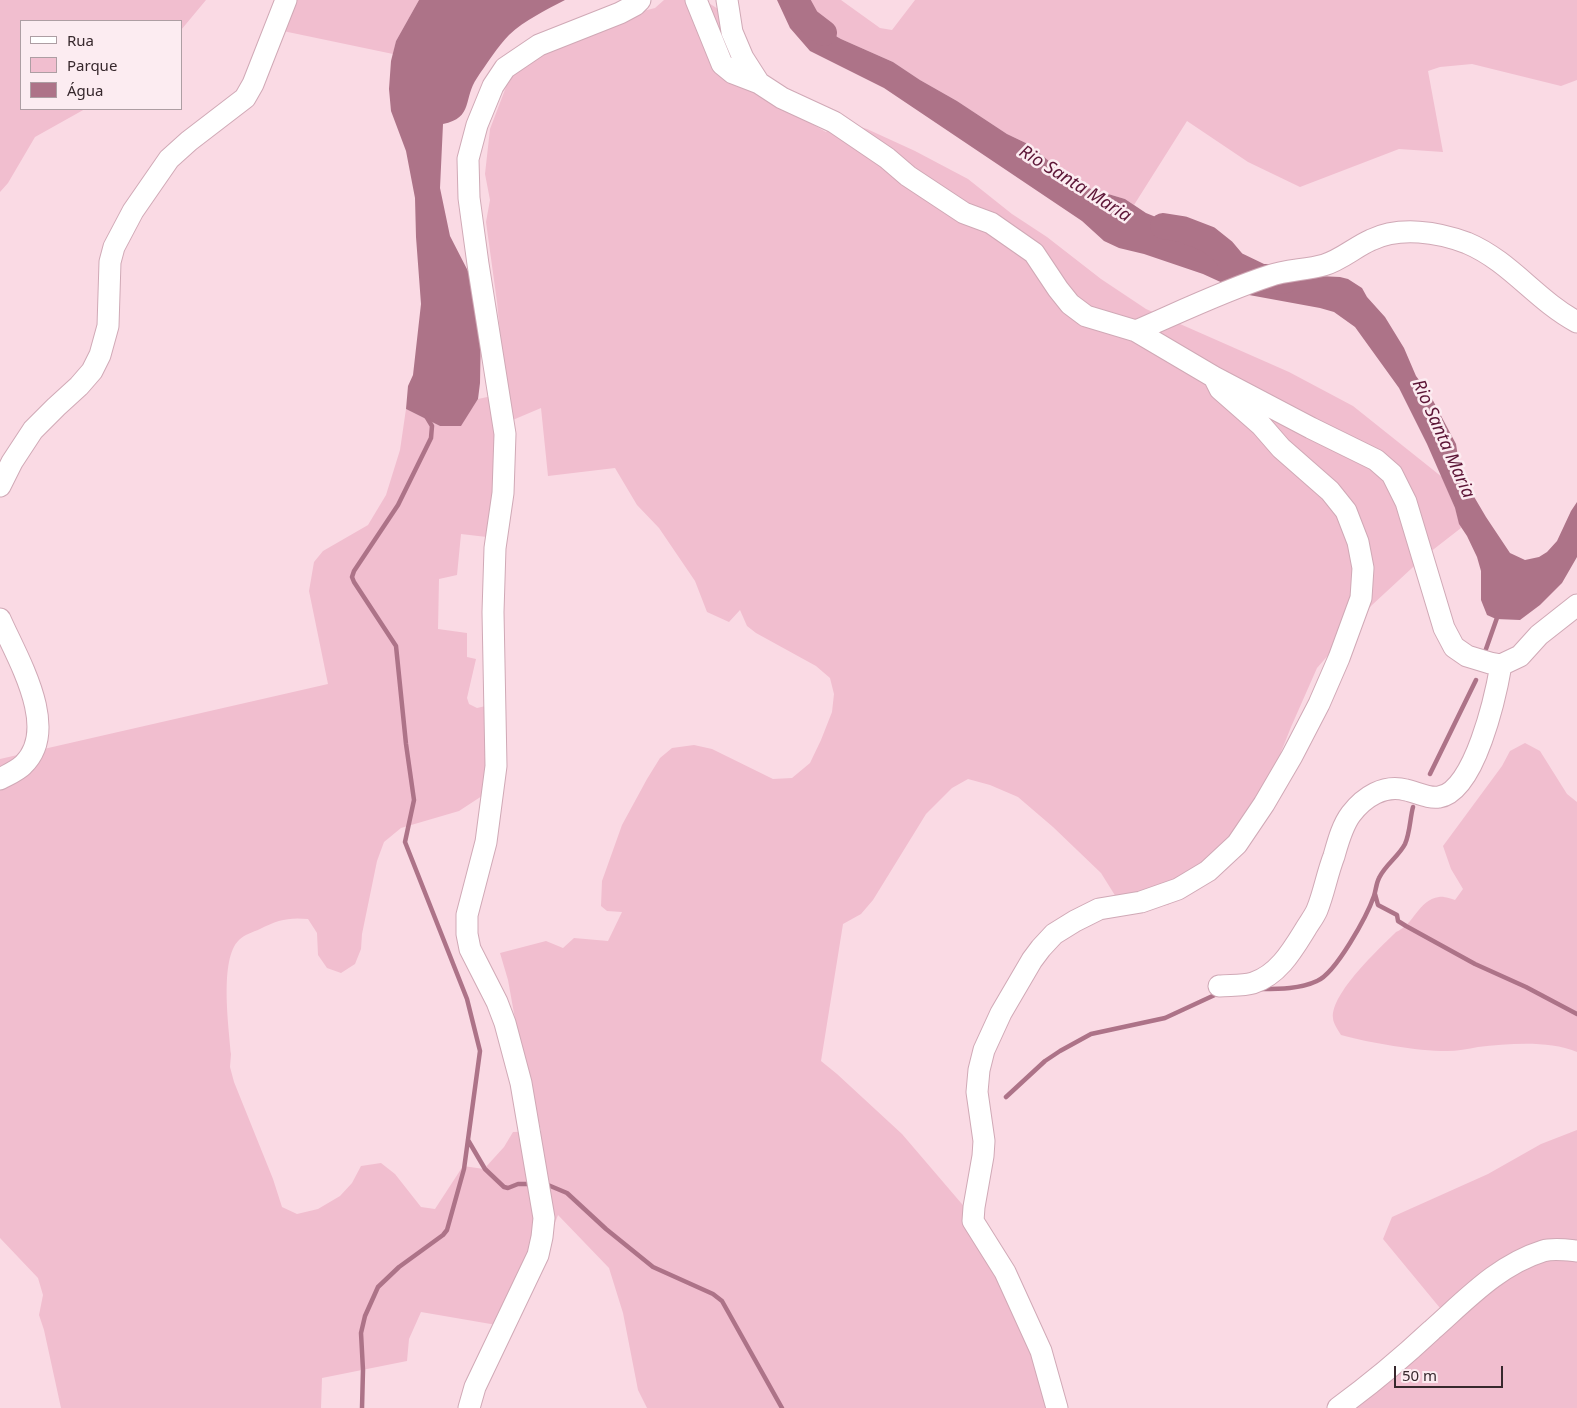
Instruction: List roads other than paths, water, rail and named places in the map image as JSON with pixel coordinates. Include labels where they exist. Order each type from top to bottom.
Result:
[{"type":"street","points":[[0,486],[12,462],[33,430],[79,386],[92,371],[100,355],[108,326],[110,262],[114,247],[133,210],[169,159],[244,98],[253,84],[286,0]]},
{"type":"street","points":[[469,1408],[475,1387],[538,1255],[544,1218],[519,1074],[505,1023],[497,1002],[470,949],[466,934],[466,915],[486,842],[496,766],[493,603],[495,548],[503,493],[506,434],[478,264],[469,198],[468,159],[477,125],[493,86],[505,68],[539,45],[620,13],[640,0]]},
{"type":"street","points":[[696,0],[722,64],[726,69],[759,82],[782,98],[834,122],[887,158],[908,176],[964,213],[991,223],[1034,253],[1070,304],[1086,316],[1136,331],[1214,377],[1376,460],[1392,474],[1406,502],[1444,628],[1454,647],[1466,656],[1501,664],[1520,656],[1539,635],[1577,605]]},
{"type":"street","points":[[726,0],[732,32],[743,58],[759,82]]},
{"type":"street","points":[[1136,331],[1270,275],[1305,270],[1326,264],[1373,239],[1394,233],[1421,232],[1467,243],[1492,256],[1511,270],[1549,304],[1577,322]]},
{"type":"street","points":[[1057,1408],[1041,1352],[1004,1272],[973,1221],[984,1156],[984,1141],[977,1092],[979,1070],[984,1050],[1001,1013],[1032,960],[1054,934],[1075,920],[1099,909],[1141,902],[1178,889],[1208,871],[1237,844],[1264,804],[1292,756],[1339,658],[1361,598],[1363,568],[1358,542],[1346,511],[1330,491],[1281,448],[1261,425],[1220,389],[1214,377]]},
{"type":"street","points":[[0,620],[29,684],[38,714],[38,737],[32,755],[22,767],[0,779]]},
{"type":"street","points":[[1219,986],[1254,983],[1275,971],[1291,952],[1317,911],[1341,834],[1350,814],[1369,796],[1387,788],[1404,789],[1423,795],[1439,797],[1450,793],[1461,782],[1470,768],[1490,716],[1501,664]]},
{"type":"street","points":[[1338,1408],[1378,1379],[1473,1291],[1497,1274],[1544,1250],[1577,1251]]},
{"type":"water","points":[[419,0],[565,0],[529,20],[509,35],[477,78],[464,112],[453,121],[443,124],[440,188],[450,236],[470,275],[481,327],[478,399],[461,426],[440,426],[406,409],[408,386],[413,375],[421,304],[415,198],[406,151],[391,111],[389,89],[391,61],[396,41]]},
{"type":"water","points":[[777,0],[796,0],[808,18],[818,26],[841,39],[893,62],[1007,134],[1030,145],[1063,173],[1088,188],[1125,199],[1146,213],[1207,240],[1224,256],[1232,267],[1244,272],[1340,277],[1348,279],[1362,288],[1367,297],[1385,317],[1404,348],[1416,376],[1429,393],[1456,444],[1463,478],[1510,553],[1525,560],[1539,557],[1547,552],[1557,541],[1577,502],[1577,557],[1562,583],[1540,605],[1520,620],[1496,619],[1487,615],[1481,600],[1481,571],[1477,557],[1459,524],[1455,508],[1427,444],[1399,388],[1355,327],[1334,312],[1249,295],[1203,274],[1144,254],[1119,248],[1104,241],[1082,221],[884,88],[810,51],[790,28]]},
{"type":"waterway","name":"Rio Santa Maria","points":[[796,0],[807,20],[824,33]]},
{"type":"waterway","name":"Rio Santa Maria","points":[[1163,226],[1182,229],[1208,239],[1223,251],[1234,264],[1261,277],[1284,281]]},
{"type":"waterway","points":[[362,1408],[363,1370],[361,1333],[365,1316],[378,1287],[399,1267],[443,1235],[447,1230],[464,1169],[480,1051],[467,999],[405,842],[414,800],[396,646],[352,577],[354,571],[398,505],[431,438],[432,426],[426,416]]},
{"type":"waterway","points":[[1486,649],[1498,615]]},
{"type":"waterway","points":[[1430,774],[1476,680]]},
{"type":"waterway","points":[[1261,989],[1304,986],[1325,976],[1333,967],[1342,956],[1365,917],[1382,873],[1405,844],[1413,807]]},
{"type":"waterway","points":[[1375,894],[1378,905],[1397,915],[1398,921],[1406,926],[1475,964],[1526,987],[1577,1014]]},
{"type":"waterway","points":[[1006,1097],[1045,1061],[1091,1034],[1165,1018],[1219,993]]},
{"type":"waterway","points":[[468,1140],[485,1169],[504,1187],[530,1184]]},
{"type":"waterway","points":[[548,1185],[567,1193],[606,1229],[653,1267],[713,1294],[722,1301],[782,1408]]}]
